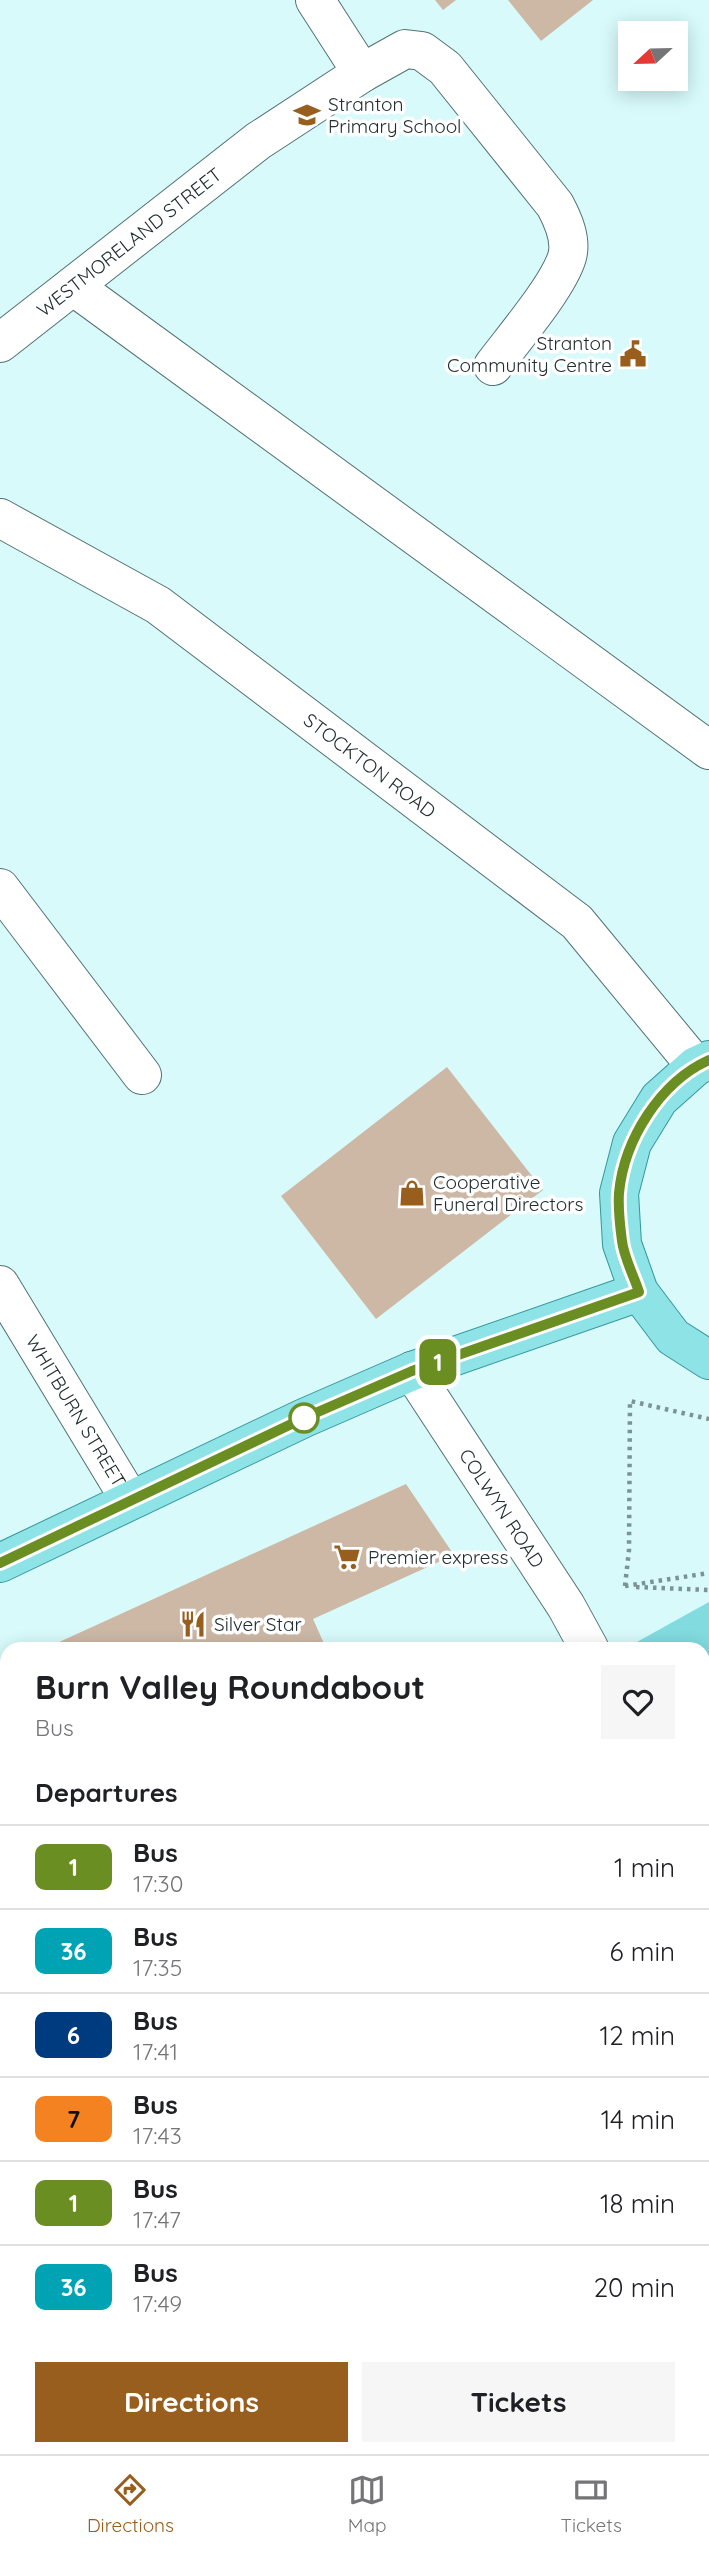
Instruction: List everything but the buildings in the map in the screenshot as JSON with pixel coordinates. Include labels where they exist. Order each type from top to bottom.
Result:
[{"type":"main road","points":[[703,1063],[659,1100],[632,1143],[619,1193],[622,1244],[639,1292],[673,1337],[709,1360]]},
{"type":"main road","points":[[0,1563],[304,1418],[412,1371],[639,1292]]},
{"type":"street","points":[[314,0],[362,73]]},
{"type":"street","name":"WESTMORELAND STREET","points":[[0,344],[258,141],[362,73],[405,49],[422,51],[446,68],[555,205],[566,228],[567,256],[551,287],[493,366]]},
{"type":"street","points":[[73,286],[709,750]]},
{"type":"street","name":"STOCKTON ROAD","points":[[0,518],[158,605],[577,922],[703,1063]]},
{"type":"street","points":[[0,888],[142,1075]]},
{"type":"street","name":"WHITBURN STREET","points":[[0,1285],[130,1500]]},
{"type":"street","name":"COLWYN ROAD","points":[[412,1371],[566,1606],[586,1642]]},
{"type":"path","points":[[625,1586],[629,1550],[629,1401],[709,1419]]},
{"type":"path","points":[[625,1586],[709,1573]]},
{"type":"path","points":[[625,1586],[709,1590]]},
{"type":"shaded area","points":[[709,1602],[709,1642],[637,1642]]},
{"type":"bus line","name":"1","points":[[0,1563],[304,1418],[412,1371],[639,1292],[622,1244],[619,1193],[632,1143],[659,1100],[696,1066],[709,1060]]},
{"type":"place","name":"Stranton Primary School","points":[[307,115]]},
{"type":"place","name":"Stranton Community Centre","points":[[633,354]]},
{"type":"place","name":"Cooperative Funeral Directors","points":[[412,1193]]},
{"type":"place","name":"Premier express","points":[[347,1557]]},
{"type":"place","name":"Silver Star","points":[[193,1624]]}]
